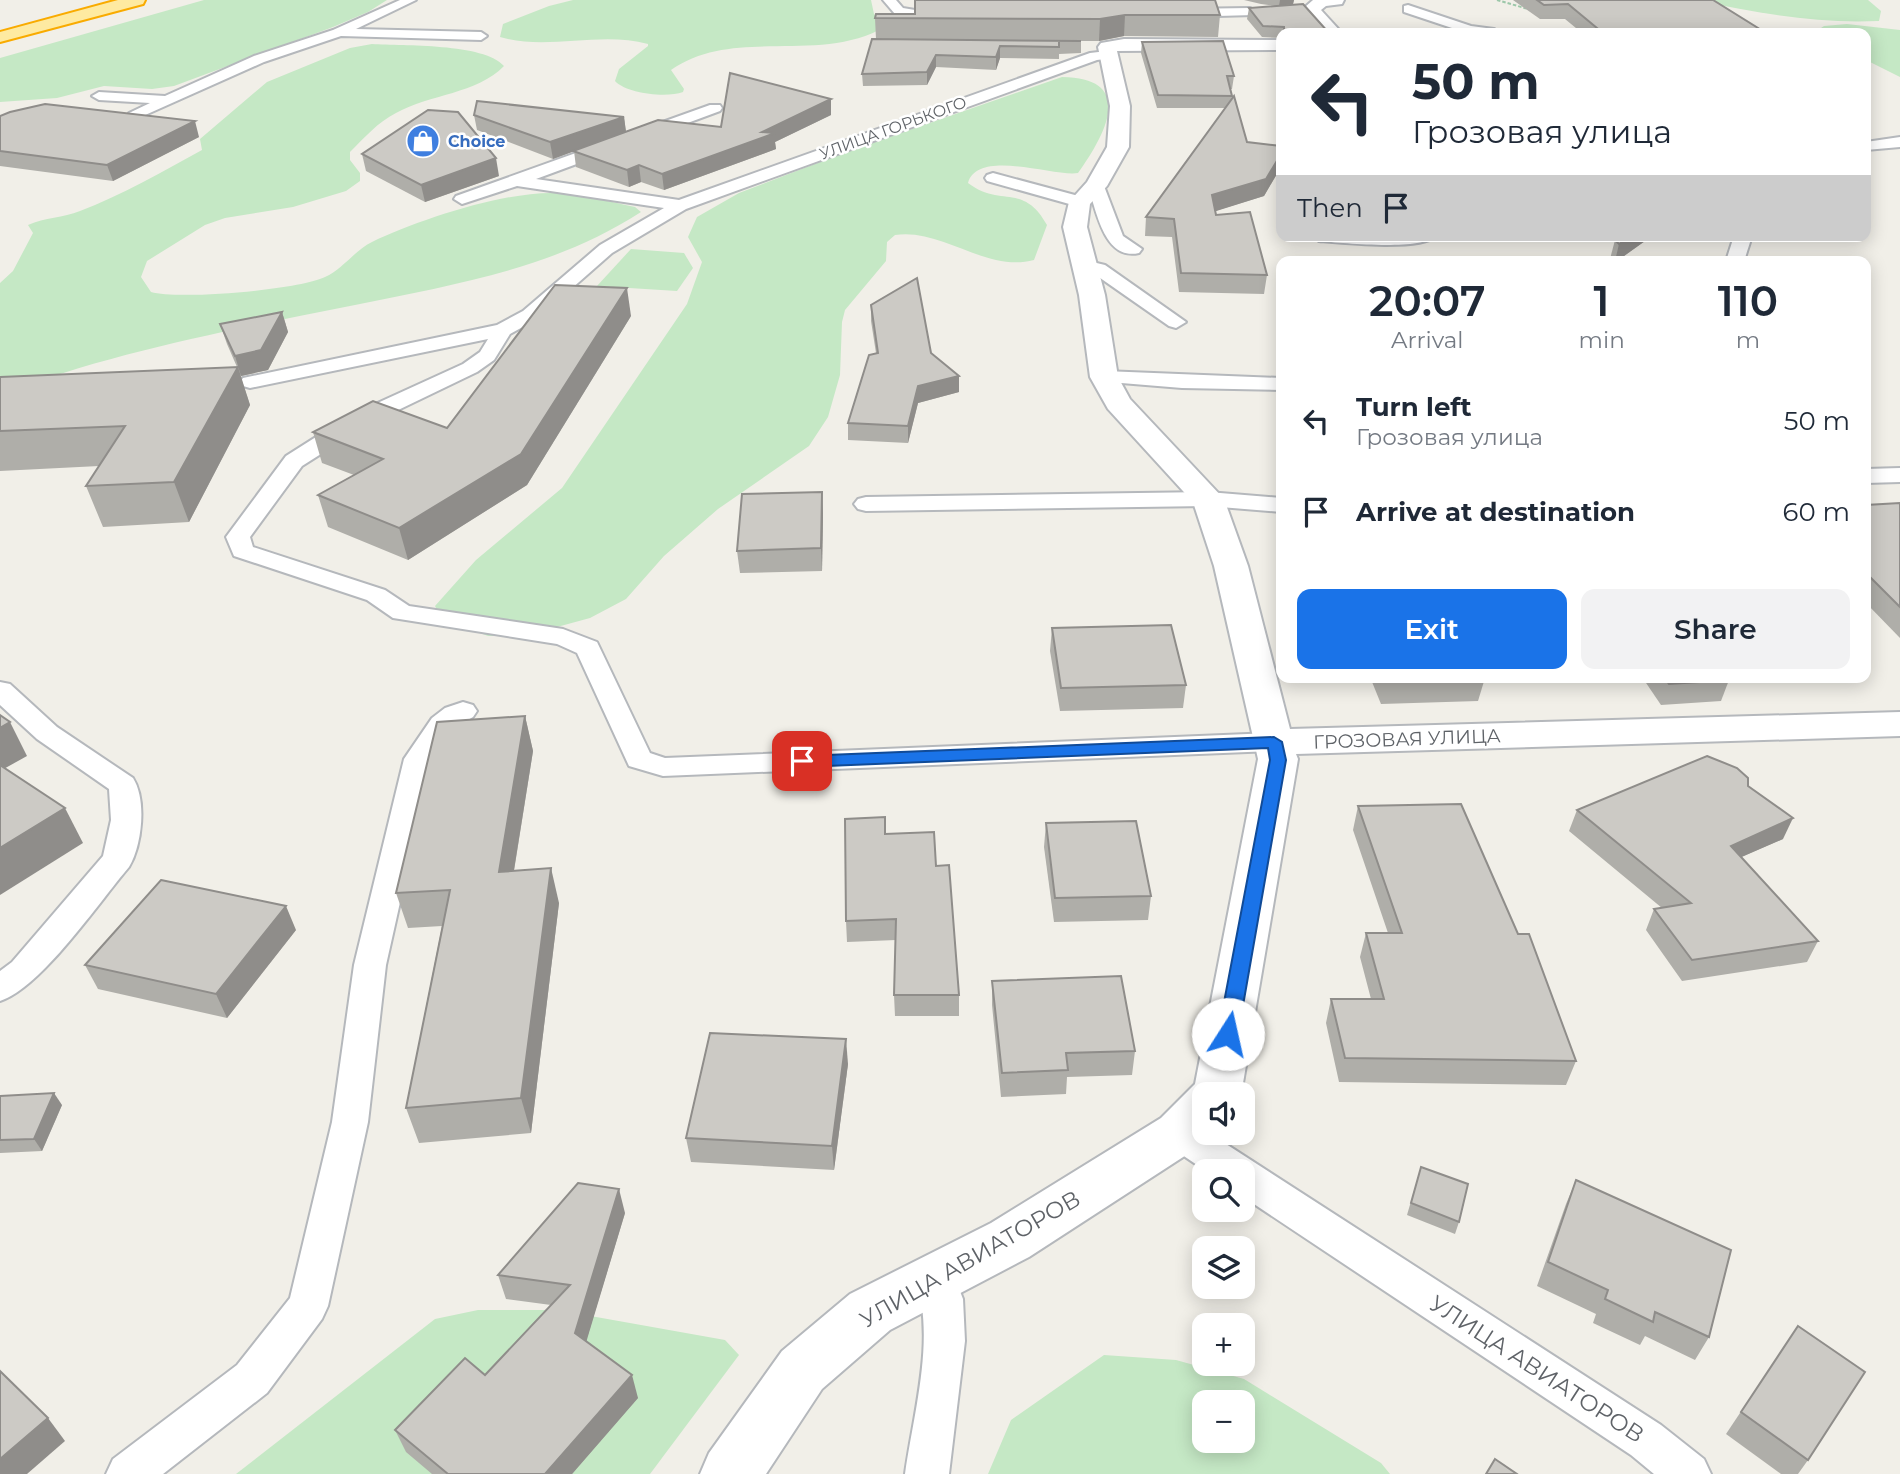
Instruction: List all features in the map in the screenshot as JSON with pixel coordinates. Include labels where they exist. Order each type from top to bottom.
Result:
[{"type":"highway","points":[[0,22],[84,0]]},
{"type":"highway","points":[[0,37],[137,0]]},
{"type":"street","points":[[1328,1],[1313,7],[1312,11],[1328,28]]},
{"type":"street","points":[[1219,1082],[1278,760],[1231,566],[1208,499],[1118,403],[1104,377],[1092,295],[1075,227],[1080,202],[1096,186],[1118,147],[1121,106],[1107,51],[1124,44],[1276,45]]},
{"type":"street","name":"ГРОЗОВАЯ УЛИЦА","points":[[1274,742],[1900,724]]},
{"type":"street","name":"УЛИЦА АВИАТОРОВ","points":[[730,1474],[802,1370],[870,1312],[935,1276],[1010,1240],[1192,1119]]},
{"type":"lane","points":[[134,116],[163,100],[259,59],[338,33],[410,0]]},
{"type":"lane","points":[[889,0],[898,11],[915,14],[988,14],[1012,13],[1012,0]]},
{"type":"lane","points":[[1226,0],[1250,12]]},
{"type":"lane","points":[[1395,0],[1404,15],[1437,28]]},
{"type":"lane","points":[[1295,12],[1328,1]]},
{"type":"lane","points":[[1169,13],[1264,13]]},
{"type":"lane","points":[[1404,15],[1460,28]]},
{"type":"lane","points":[[338,33],[481,36]]},
{"type":"lane","points":[[1082,47],[1107,51]]},
{"type":"lane","name":"УЛИЦА ГОРЬКОГО","points":[[503,330],[530,315],[606,249],[680,205],[1107,51]]},
{"type":"lane","points":[[99,96],[163,100]]},
{"type":"lane","points":[[462,199],[715,108]]},
{"type":"lane","points":[[1871,145],[1900,142]]},
{"type":"lane","points":[[993,178],[1080,202]]},
{"type":"lane","points":[[516,181],[680,205]]},
{"type":"lane","points":[[1096,186],[1115,239],[1133,249]]},
{"type":"lane","points":[[1084,265],[1099,270],[1175,322]]},
{"type":"lane","points":[[250,382],[503,330]]},
{"type":"lane","name":"ГРОЗОВАЯ УЛИЦА","points":[[503,330],[487,356],[470,368],[358,421],[294,461],[238,537],[242,551],[376,595],[402,613],[563,637],[587,648],[639,759],[663,767],[1274,742]]},
{"type":"lane","points":[[1104,377],[1181,383],[1276,384]]},
{"type":"lane","points":[[1871,476],[1900,475]]},
{"type":"lane","points":[[866,504],[1208,499],[1276,505]]},
{"type":"lane","points":[[0,690],[47,733],[123,785],[126,820],[118,859],[24,971],[0,988]]},
{"type":"lane","points":[[128,1474],[252,1379],[309,1306],[349,1122],[370,965],[418,759],[431,735],[449,716],[463,711]]},
{"type":"lane","name":"УЛИЦА АВИАТОРОВ","points":[[1214,1145],[1227,1159]]},
{"type":"lane","name":"УЛИЦА АВИАТОРОВ","points":[[1255,1184],[1635,1433],[1689,1474]]},
{"type":"lane","points":[[927,1474],[945,1341],[943,1299],[935,1276]]},
{"type":"path","points":[[1497,0],[1533,9]]},
{"type":"green space","points":[[204,0],[387,0],[368,12],[333,27],[174,86],[152,89],[104,86],[57,98],[0,102],[0,58]]},
{"type":"green space","points":[[573,0],[871,0],[874,14],[881,22],[879,30],[828,44],[746,47],[695,57],[671,70],[684,89],[683,92],[658,95],[628,89],[615,81],[619,69],[648,44],[611,39],[536,42],[500,37],[503,24],[549,6]]},
{"type":"green space","points":[[1696,0],[1868,0],[1881,11],[1879,21],[1833,21],[1764,13]]},
{"type":"green space","points":[[1847,24],[1900,30],[1900,77],[1871,62],[1871,28],[1821,28]]},
{"type":"green space","points":[[372,44],[462,49],[494,59],[504,66],[481,82],[409,107],[377,126],[350,152],[350,160],[360,173],[360,181],[346,191],[293,207],[225,218],[205,225],[147,261],[141,277],[151,292],[211,294],[265,290],[311,282],[331,274],[366,245],[391,233],[462,208],[512,197],[566,194],[635,207],[641,212],[608,232],[573,248],[503,272],[430,290],[176,342],[43,379],[0,395],[0,283],[13,271],[33,233],[28,225],[80,211],[142,183],[202,150],[200,139],[267,82],[350,48]]},
{"type":"green space","points":[[1062,77],[1085,80],[1100,87],[1107,98],[1105,126],[1078,173],[1018,166],[986,167],[975,173],[968,183],[991,194],[1020,199],[1038,212],[1047,225],[1034,260],[999,261],[930,238],[895,235],[887,242],[886,261],[845,310],[840,375],[828,417],[809,446],[718,509],[664,556],[626,599],[590,618],[524,636],[488,636],[442,619],[435,606],[476,560],[562,488],[687,304],[702,262],[688,237],[697,217],[739,193],[846,152]]},
{"type":"green space","points":[[631,249],[684,253],[693,268],[677,291],[597,286]]},
{"type":"green space","points":[[478,1310],[557,1310],[725,1340],[739,1355],[650,1474],[236,1474],[435,1319]]},
{"type":"green space","points":[[1104,1355],[1176,1360],[1192,1364],[1192,1376],[1233,1376],[1244,1379],[1381,1463],[1390,1474],[988,1474],[1011,1420]]},
{"type":"building","points":[[915,0],[1215,0],[1220,15],[1125,15],[1100,19],[875,18],[876,14],[915,14]]},
{"type":"building","points":[[1537,0],[1713,0],[1758,28],[1597,28],[1568,4],[1544,5]]},
{"type":"building","points":[[1303,4],[1325,28],[1263,26],[1249,8]]},
{"type":"building","points":[[872,39],[1081,41],[1059,41],[1059,47],[1000,46],[996,57],[936,55],[927,72],[862,74]]},
{"type":"building","points":[[1223,41],[1234,76],[1227,76],[1232,96],[1158,95],[1142,42]]},
{"type":"building","points":[[730,73],[831,99],[762,132],[775,133],[662,174],[639,165],[627,170],[573,151],[658,120],[721,127]]},
{"type":"building","points":[[1234,96],[1247,142],[1276,145],[1276,162],[1266,179],[1212,195],[1216,215],[1250,212],[1267,275],[1181,273],[1174,219],[1146,217]]},
{"type":"building","points":[[477,101],[624,117],[550,142],[474,115]]},
{"type":"building","points":[[45,104],[195,121],[107,165],[0,151],[0,116]]},
{"type":"building","points":[[428,110],[458,112],[496,158],[421,185],[362,154]]},
{"type":"building","points":[[917,278],[931,353],[959,376],[918,386],[908,426],[848,423],[869,355],[878,353],[871,305]]},
{"type":"building","points":[[555,285],[627,288],[521,454],[399,528],[318,495],[383,459],[313,432],[373,401],[447,428]]},
{"type":"building","points":[[282,312],[261,350],[235,356],[220,324]]},
{"type":"building","points":[[238,367],[174,482],[86,486],[125,426],[0,431],[0,377]]},
{"type":"building","points":[[822,492],[821,548],[737,551],[742,494]]},
{"type":"building","points":[[1900,503],[1900,607],[1871,578],[1871,505]]},
{"type":"building","points":[[1171,625],[1186,685],[1061,688],[1052,628]]},
{"type":"building","points":[[0,715],[10,722],[0,728]]},
{"type":"building","points":[[525,716],[499,872],[551,868],[521,1098],[406,1108],[450,890],[396,893],[437,722]]},
{"type":"building","points":[[1707,756],[1737,768],[1748,778],[1748,786],[1793,818],[1731,846],[1818,941],[1692,960],[1654,909],[1691,903],[1577,810]]},
{"type":"building","points":[[0,765],[65,808],[0,848]]},
{"type":"building","points":[[1461,804],[1518,934],[1529,934],[1576,1061],[1345,1058],[1331,999],[1384,999],[1366,933],[1402,933],[1358,806]]},
{"type":"building","points":[[885,817],[885,834],[934,832],[936,866],[949,865],[959,995],[894,995],[896,919],[846,921],[845,819]]},
{"type":"building","points":[[1136,821],[1151,896],[1055,898],[1046,823]]},
{"type":"building","points":[[161,880],[286,906],[216,994],[85,965]]},
{"type":"building","points":[[1121,976],[1135,1051],[1066,1053],[1068,1070],[1002,1073],[992,981]]},
{"type":"building","points":[[710,1033],[846,1039],[832,1146],[686,1138]]},
{"type":"building","points":[[54,1093],[34,1139],[0,1140],[0,1096]]},
{"type":"building","points":[[1421,1167],[1468,1184],[1459,1222],[1411,1203]]},
{"type":"building","points":[[1576,1180],[1731,1250],[1709,1337],[1655,1312],[1653,1322],[1605,1299],[1608,1290],[1548,1262]]},
{"type":"building","points":[[578,1183],[619,1189],[575,1333],[632,1375],[545,1474],[448,1474],[395,1430],[465,1358],[485,1375],[570,1285],[498,1275]]},
{"type":"building","points":[[1798,1326],[1865,1372],[1808,1460],[1741,1412]]},
{"type":"building","points":[[0,1371],[48,1418],[0,1459]]},
{"type":"building","points":[[1495,1459],[1517,1474],[1486,1474]]},
{"type":"place","name":"Choice","points":[[423,141]]},
{"type":"route","points":[[802,761],[1274,742],[1278,760],[1228,1034]]}]
